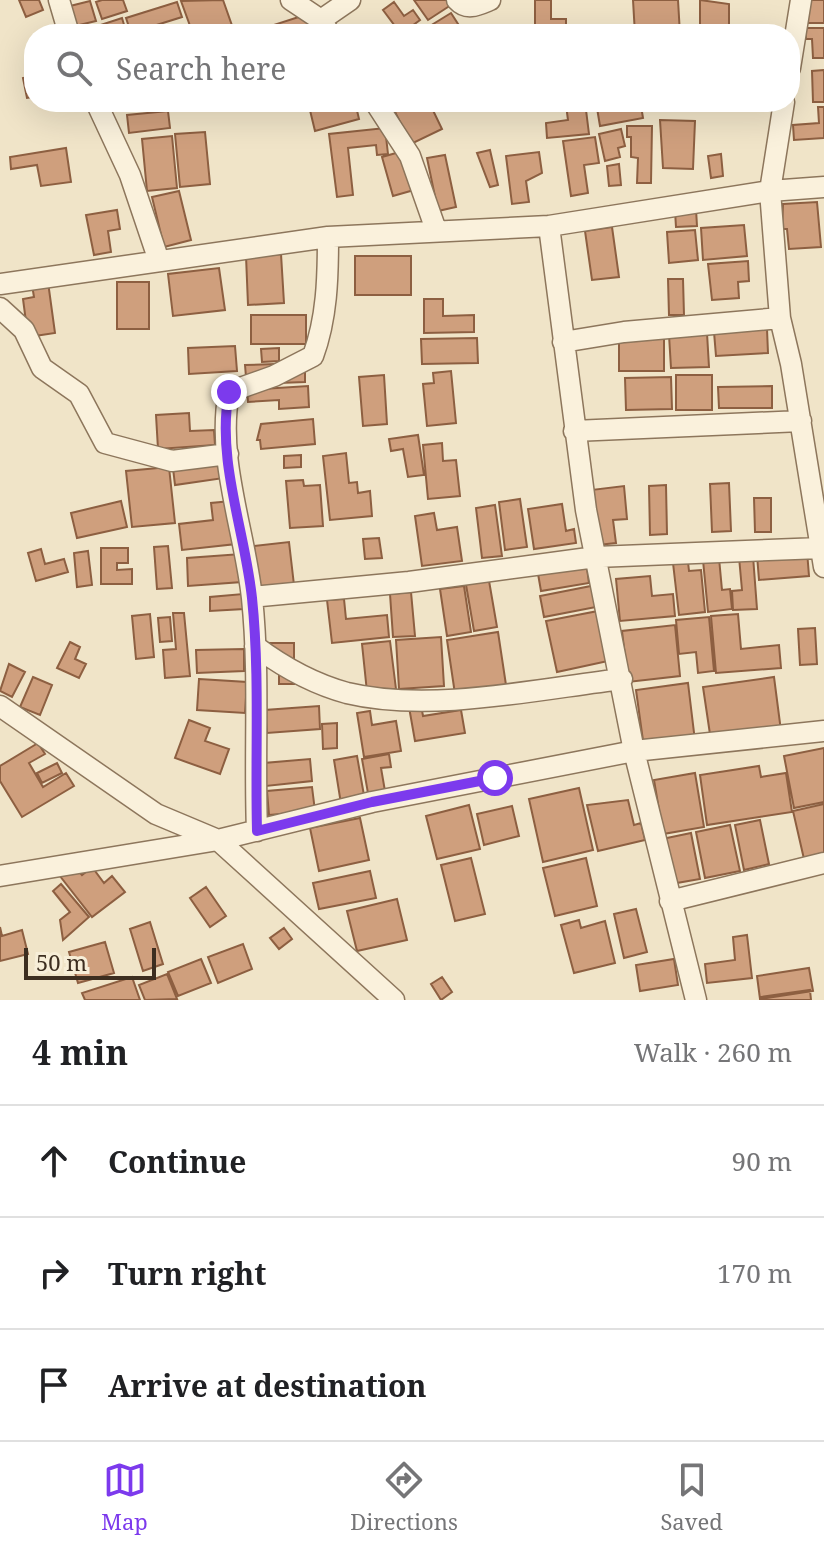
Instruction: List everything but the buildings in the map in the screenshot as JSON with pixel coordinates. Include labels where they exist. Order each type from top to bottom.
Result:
[{"type":"street","points":[[59,0],[66,24]]},
{"type":"street","points":[[291,0],[322,24]]},
{"type":"street","points":[[329,24],[350,0]]},
{"type":"street","points":[[457,0],[462,5],[472,7],[490,0]]},
{"type":"street","points":[[797,24],[801,0]]},
{"type":"street","points":[[101,112],[141,201],[159,261]]},
{"type":"street","points":[[381,112],[410,156],[436,230]]},
{"type":"street","points":[[252,597],[409,582],[596,557],[823,558],[801,421],[780,318],[770,191],[782,112]]},
{"type":"street","points":[[0,284],[328,237],[549,226],[770,191],[824,187]]},
{"type":"street","points":[[549,226],[574,431],[596,557],[634,751],[696,1000]]},
{"type":"street","points":[[257,831],[252,597],[228,454],[226,410],[229,392],[274,376],[313,356],[321,334],[328,279],[328,237]]},
{"type":"street","points":[[0,308],[24,330],[42,368],[79,394],[90,409],[105,443],[172,461],[228,454]]},
{"type":"street","points":[[563,342],[624,332],[780,318]]},
{"type":"street","points":[[574,431],[801,421]]},
{"type":"street","points":[[255,646],[315,682],[349,693],[380,697],[490,695],[622,679]]},
{"type":"street","points":[[0,706],[156,814],[218,840],[394,1000]]},
{"type":"street","points":[[0,876],[218,840],[372,802],[634,751],[824,731]]},
{"type":"street","points":[[670,901],[824,863]]},
{"type":"route","points":[[229,392],[226,439],[252,597],[257,831],[372,802],[495,778]]}]
